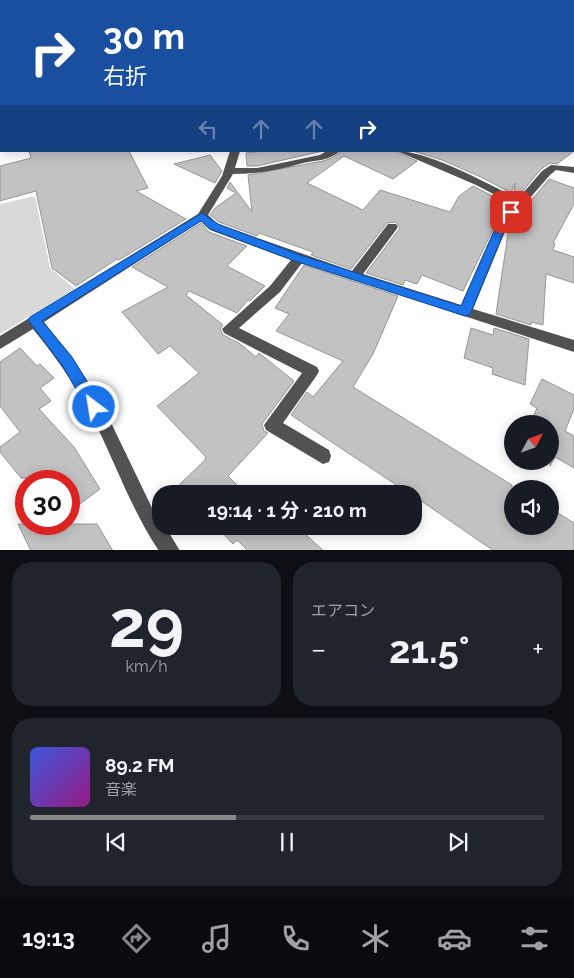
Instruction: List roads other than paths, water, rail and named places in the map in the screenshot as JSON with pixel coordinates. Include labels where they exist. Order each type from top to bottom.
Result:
[{"type":"street","points":[[0,343],[202,216],[229,171],[235,152]]},
{"type":"street","points":[[229,171],[257,171],[281,167],[304,160],[322,158],[333,152]]},
{"type":"street","points":[[404,152],[480,183],[518,203]]},
{"type":"street","points":[[420,159],[430,152]]},
{"type":"street","points":[[465,312],[500,229],[518,203],[554,167],[574,170]]},
{"type":"street","points":[[202,216],[214,227],[299,258],[574,346]]},
{"type":"street","points":[[355,276],[392,226]]},
{"type":"street","points":[[299,258],[275,290],[229,328],[312,371],[272,425],[323,456]]},
{"type":"street","points":[[34,320],[67,361],[94,407],[148,518],[171,550]]}]
